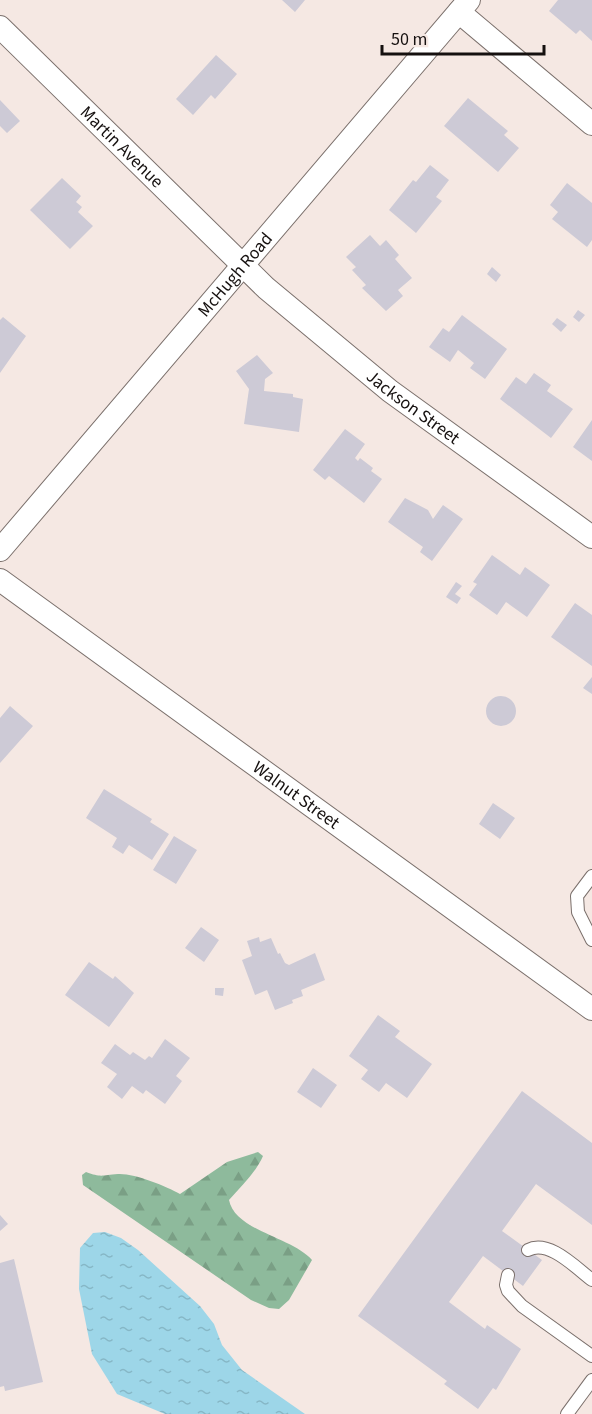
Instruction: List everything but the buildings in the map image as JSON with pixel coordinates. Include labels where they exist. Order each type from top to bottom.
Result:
[{"type":"street","points":[[464,6],[592,124]]},
{"type":"street","name":"McHugh Road","points":[[0,550],[244,267],[464,6]]},
{"type":"street","name":"Martin Avenue","points":[[0,27],[244,267]]},
{"type":"street","name":"Jackson Street","points":[[244,267],[390,391],[592,537]]},
{"type":"street","name":"Walnut Street","points":[[0,580],[592,1010]]},
{"type":"lane","points":[[592,876],[577,896],[578,912],[592,940]]},
{"type":"lane","points":[[528,1250],[543,1247],[554,1252],[592,1280]]},
{"type":"lane","points":[[508,1275],[506,1285],[514,1299],[592,1356]]},
{"type":"lane","points":[[567,1414],[592,1380]]},
{"type":"green space","points":[[258,1152],[263,1156],[260,1162],[229,1200],[233,1211],[253,1227],[291,1245],[312,1260],[289,1300],[279,1309],[269,1308],[251,1300],[83,1185],[82,1175],[86,1172],[99,1176],[125,1174],[167,1187],[180,1194],[227,1162]]},
{"type":"water","points":[[105,1232],[121,1238],[138,1250],[200,1306],[214,1324],[222,1345],[242,1370],[305,1414],[165,1414],[117,1394],[92,1354],[79,1289],[80,1248],[93,1233]]}]
